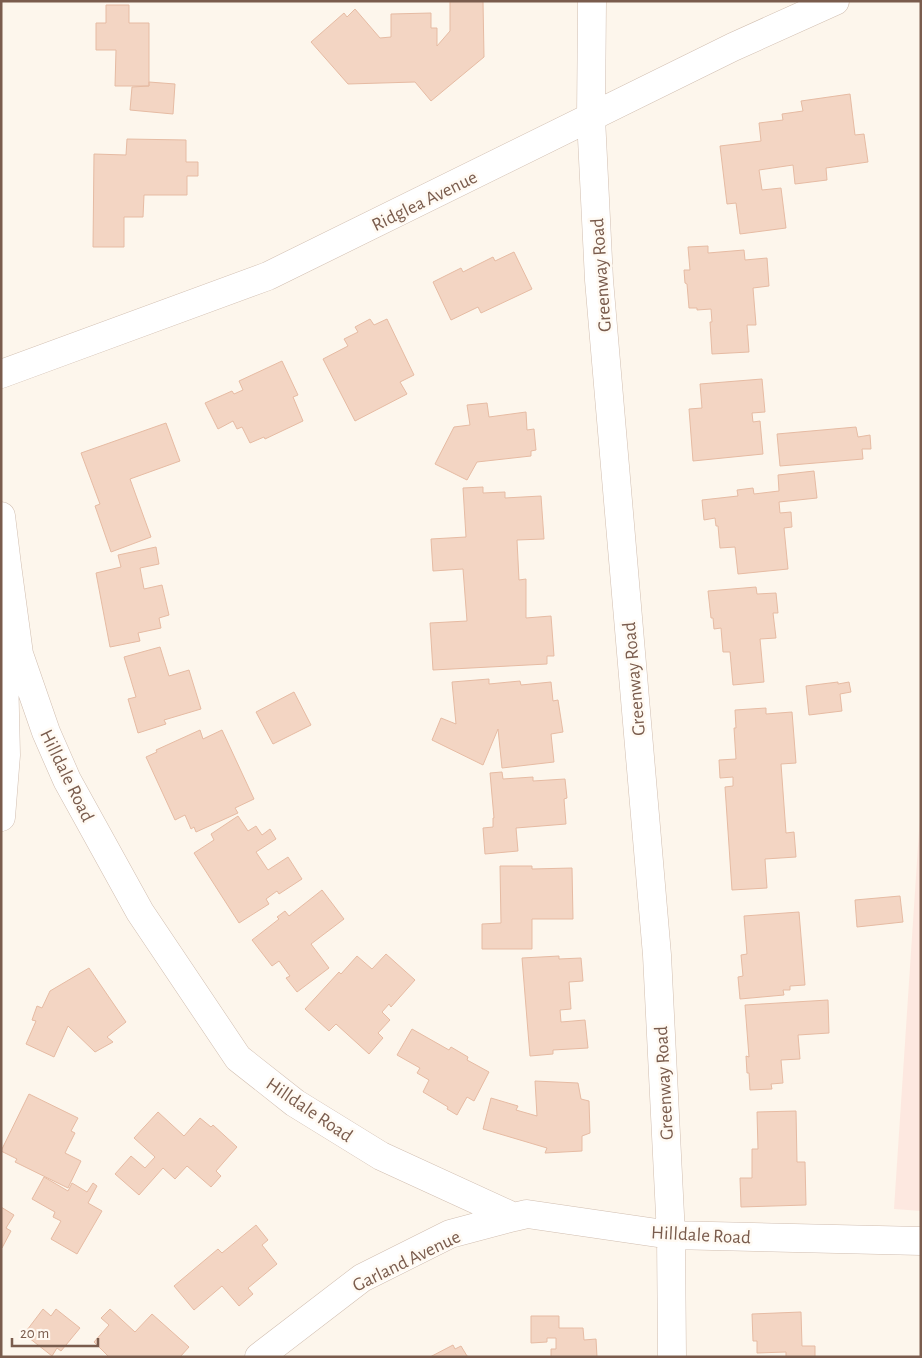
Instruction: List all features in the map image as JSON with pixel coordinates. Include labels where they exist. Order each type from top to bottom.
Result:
[{"type":"street","name":"Greenway Road","points":[[592,1],[591,118],[599,280],[656,954],[671,1235],[672,1357]]},
{"type":"street","name":"Ridglea Avenue","points":[[1,374],[268,276],[733,47],[836,1]]},
{"type":"street","points":[[1,516],[7,565],[2,626],[6,755],[1,817]]},
{"type":"street","name":"Hilldale Road","points":[[7,565],[19,654],[46,732],[67,780],[140,912],[238,1058],[295,1103],[381,1156],[514,1217],[527,1214],[671,1235],[921,1241]]},
{"type":"street","name":"Garland Avenue","points":[[259,1357],[362,1278],[450,1234],[514,1217]]},
{"type":"shaded area","points":[[921,801],[921,1211],[894,1209]]},
{"type":"building","points":[[450,1],[483,1],[484,57],[431,101],[415,82],[348,84],[311,42],[344,13],[347,17],[355,9],[380,38],[391,37],[391,14],[431,13],[431,28],[437,28],[437,46],[450,31]]},
{"type":"building","points":[[106,5],[129,5],[129,23],[149,23],[149,86],[115,86],[116,50],[96,50],[96,23],[106,23]]},
{"type":"building","points":[[149,82],[175,84],[173,114],[130,110],[132,87],[149,86]]},
{"type":"building","points":[[850,94],[855,135],[864,134],[868,162],[826,168],[827,180],[795,184],[793,165],[759,170],[762,190],[781,188],[786,228],[740,234],[736,203],[727,204],[720,146],[761,141],[759,123],[783,120],[782,114],[803,111],[801,101]]},
{"type":"building","points":[[127,139],[186,140],[186,162],[198,162],[198,176],[187,176],[187,195],[144,195],[143,217],[124,217],[124,247],[93,247],[94,154],[126,155]]},
{"type":"building","points":[[708,246],[708,253],[744,250],[745,260],[767,258],[769,286],[753,288],[756,325],[747,325],[749,352],[712,354],[711,309],[697,310],[697,308],[689,308],[684,270],[690,270],[688,247]]},
{"type":"building","points":[[514,252],[532,289],[481,313],[478,307],[451,320],[433,282],[461,268],[463,272],[493,257],[495,261]]},
{"type":"building","points":[[370,319],[374,325],[387,319],[414,375],[400,382],[407,394],[355,421],[323,359],[348,346],[344,339],[358,332],[355,327]]},
{"type":"building","points":[[282,361],[298,395],[293,397],[303,421],[265,439],[264,437],[250,443],[242,427],[237,429],[233,421],[218,429],[205,403],[232,391],[234,394],[243,390],[239,381]]},
{"type":"building","points":[[762,379],[765,412],[752,413],[753,422],[760,421],[763,454],[693,461],[689,409],[702,408],[700,384]]},
{"type":"building","points":[[487,403],[489,417],[526,412],[527,430],[534,429],[536,450],[531,451],[531,456],[477,462],[467,480],[435,464],[454,427],[470,425],[467,405]]},
{"type":"building","points":[[166,423],[180,461],[130,479],[151,537],[111,552],[95,506],[100,504],[81,453]]},
{"type":"building","points":[[856,427],[858,437],[870,435],[871,449],[862,449],[863,459],[780,466],[777,434]]},
{"type":"building","points":[[814,471],[817,498],[779,502],[780,513],[791,512],[792,527],[784,528],[788,569],[738,574],[735,547],[720,548],[718,526],[716,526],[715,518],[704,520],[702,500],[738,496],[737,490],[753,488],[754,494],[779,491],[778,475]]},
{"type":"building","points":[[483,487],[483,493],[505,492],[505,498],[541,496],[544,539],[517,540],[519,580],[526,579],[526,618],[551,616],[554,656],[547,656],[547,664],[433,670],[430,623],[467,621],[463,569],[433,571],[431,539],[466,537],[463,488]]},
{"type":"building","points":[[156,547],[159,564],[140,568],[144,589],[162,585],[169,615],[159,618],[161,628],[138,633],[140,641],[110,647],[96,573],[121,567],[118,555]]},
{"type":"building","points":[[756,587],[757,594],[776,593],[778,613],[773,613],[776,638],[760,639],[764,682],[733,685],[730,652],[723,652],[721,628],[714,629],[708,591]]},
{"type":"building","points":[[160,647],[169,676],[189,670],[201,709],[164,720],[166,724],[138,733],[128,699],[136,697],[124,657]]},
{"type":"building","points":[[489,679],[489,684],[520,681],[521,685],[551,682],[553,701],[558,700],[563,732],[551,734],[554,762],[502,768],[498,729],[483,765],[432,740],[441,718],[456,724],[452,682]]},
{"type":"building","points":[[838,682],[838,684],[849,682],[851,692],[840,694],[842,711],[809,715],[806,686]]},
{"type":"building","points":[[294,692],[311,725],[273,744],[256,712]]},
{"type":"building","points":[[766,708],[766,714],[792,712],[796,763],[781,764],[786,833],[794,832],[796,857],[765,859],[767,888],[732,890],[725,787],[733,786],[733,777],[720,778],[719,760],[736,759],[735,710]]},
{"type":"building","points":[[200,730],[203,739],[222,730],[254,799],[235,808],[238,813],[196,832],[194,827],[191,829],[185,815],[175,820],[146,757],[157,752],[156,750]]},
{"type":"building","points":[[502,772],[503,779],[533,777],[533,781],[565,779],[567,798],[564,799],[566,824],[516,828],[518,851],[485,854],[483,828],[493,827],[494,818],[490,773]]},
{"type":"building","points":[[238,816],[248,831],[256,826],[262,835],[270,829],[276,839],[256,852],[268,870],[288,857],[302,879],[279,894],[277,891],[266,899],[269,904],[239,923],[194,853],[214,840],[211,834]]},
{"type":"building","points":[[500,866],[532,866],[532,869],[572,868],[573,919],[532,919],[532,949],[482,949],[482,924],[501,923]]},
{"type":"building","points":[[322,890],[344,919],[311,944],[329,968],[297,992],[286,978],[290,976],[279,961],[272,966],[252,940],[279,919],[277,917],[285,911],[289,916]]},
{"type":"building","points":[[900,896],[903,922],[857,927],[855,900]]},
{"type":"building","points":[[799,912],[805,985],[790,986],[790,990],[783,990],[784,995],[740,999],[738,977],[743,976],[741,955],[747,954],[744,916]]},
{"type":"building","points":[[386,954],[415,980],[391,1007],[389,1004],[382,1012],[390,1020],[378,1033],[383,1038],[369,1054],[336,1024],[329,1031],[305,1009],[339,972],[341,974],[357,956],[372,969]]},
{"type":"building","points":[[559,956],[559,959],[581,958],[583,981],[569,982],[571,1009],[560,1010],[561,1022],[585,1020],[588,1048],[553,1050],[553,1054],[530,1056],[522,958]]},
{"type":"building","points":[[89,968],[126,1022],[107,1037],[113,1042],[95,1052],[68,1026],[54,1057],[26,1044],[36,1021],[32,1020],[37,1006],[42,1008],[50,991]]},
{"type":"building","points":[[828,1000],[829,1033],[798,1035],[800,1059],[781,1060],[783,1083],[771,1084],[772,1089],[750,1090],[746,1056],[749,1057],[745,1005]]},
{"type":"building","points":[[412,1029],[449,1050],[451,1047],[468,1057],[467,1060],[489,1072],[474,1101],[467,1097],[457,1115],[447,1109],[448,1107],[423,1092],[429,1080],[417,1073],[420,1068],[397,1055]]},
{"type":"building","points":[[535,1081],[578,1083],[581,1099],[589,1101],[590,1133],[582,1136],[582,1151],[545,1153],[547,1148],[483,1129],[491,1098],[518,1106],[516,1110],[537,1116]]},
{"type":"building","points":[[29,1094],[78,1118],[71,1131],[75,1133],[65,1153],[81,1161],[68,1188],[15,1162],[17,1159],[1,1151]]},
{"type":"building","points":[[796,1111],[797,1162],[805,1162],[806,1205],[741,1207],[740,1178],[752,1178],[752,1149],[758,1149],[757,1112]]},
{"type":"building","points":[[158,1112],[184,1136],[200,1118],[211,1127],[213,1125],[237,1147],[216,1171],[221,1176],[211,1187],[187,1166],[175,1179],[163,1168],[139,1195],[115,1174],[131,1156],[145,1168],[155,1157],[134,1138]]},
{"type":"building","points":[[44,1177],[68,1191],[72,1183],[87,1192],[93,1183],[97,1186],[88,1203],[102,1211],[77,1254],[51,1239],[61,1221],[53,1217],[55,1212],[32,1199]]},
{"type":"building","points":[[1,1207],[14,1215],[6,1228],[11,1231],[2,1248]]},
{"type":"building","points":[[256,1225],[268,1240],[262,1245],[277,1264],[248,1288],[253,1294],[239,1306],[222,1286],[194,1310],[174,1286],[218,1249],[222,1253]]},
{"type":"building","points":[[43,1309],[51,1316],[56,1309],[80,1328],[61,1351],[57,1348],[52,1356],[24,1334]]},
{"type":"building","points":[[110,1309],[135,1332],[152,1314],[189,1347],[180,1357],[109,1357],[94,1342],[109,1325],[101,1318]]},
{"type":"building","points":[[801,1312],[802,1346],[815,1346],[815,1357],[786,1357],[786,1352],[757,1353],[757,1341],[753,1341],[752,1314]]},
{"type":"building","points":[[531,1316],[559,1316],[559,1328],[583,1328],[584,1340],[596,1339],[597,1357],[551,1357],[551,1349],[556,1349],[556,1338],[547,1338],[547,1342],[531,1343]]},
{"type":"building","points":[[453,1345],[455,1349],[461,1346],[469,1357],[430,1357]]}]
